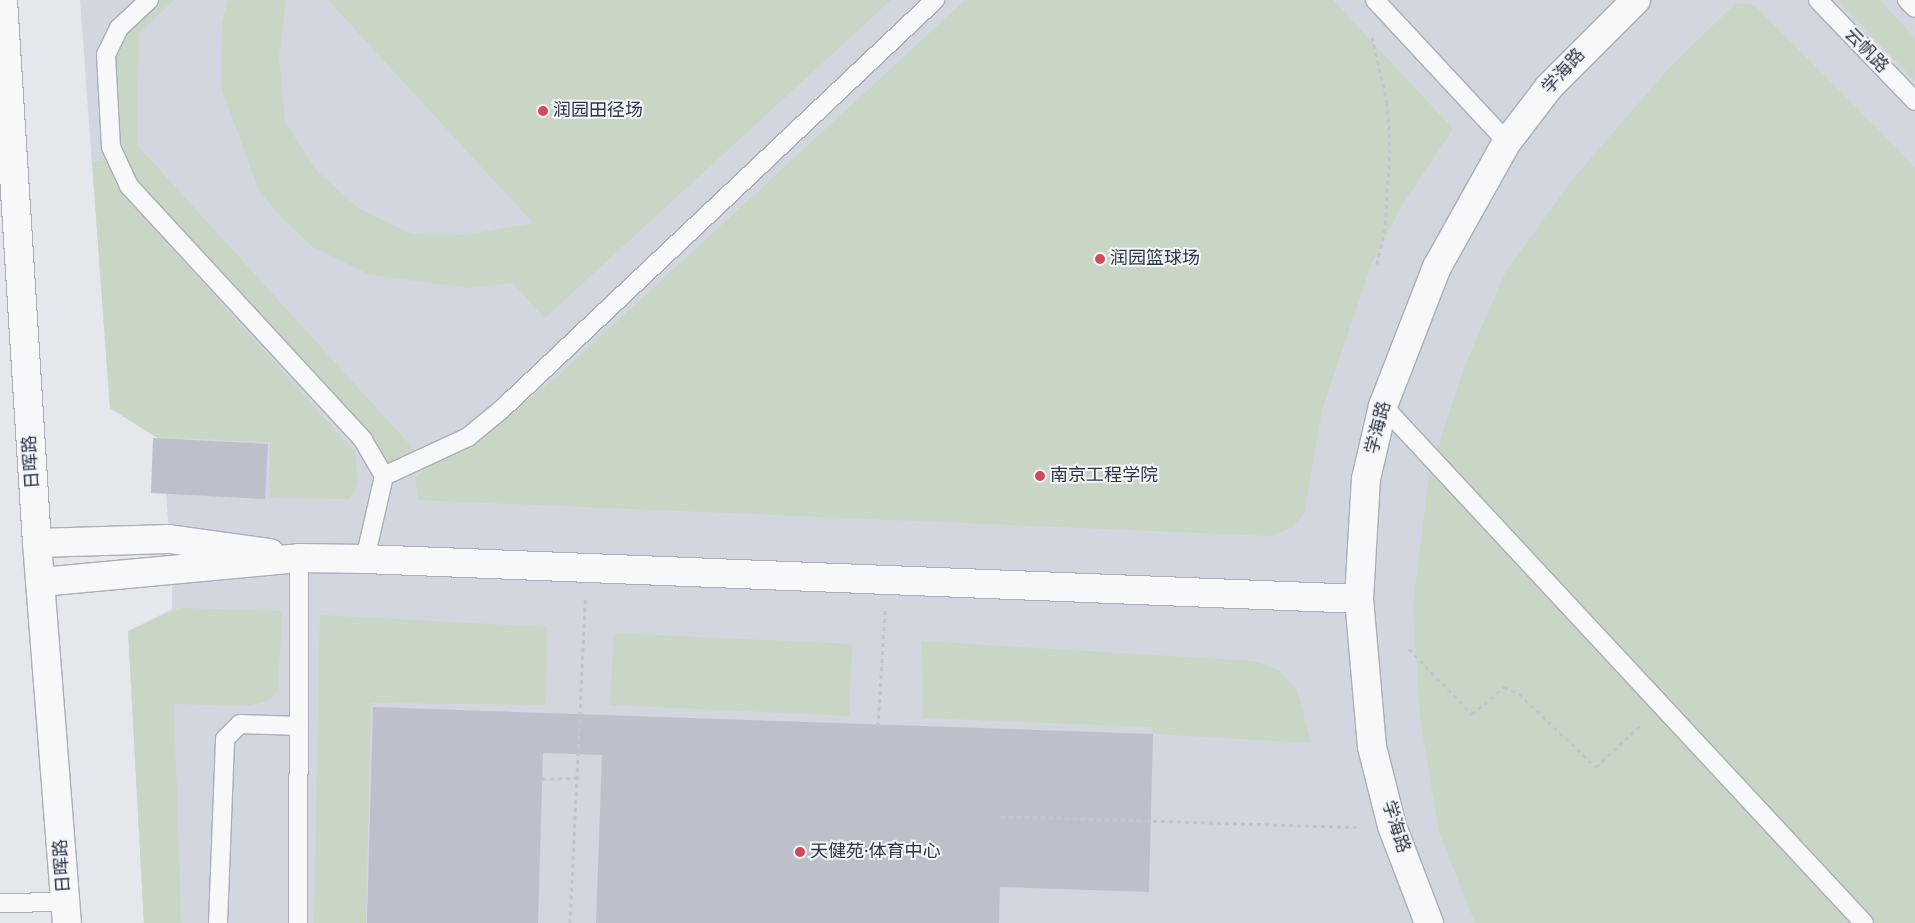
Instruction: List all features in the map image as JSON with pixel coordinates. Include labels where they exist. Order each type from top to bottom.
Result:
[{"type":"street","name":"日晖路","points":[[3,0],[38,543],[67,912]]},
{"type":"street","name":"学海路","points":[[1429,923],[1392,826],[1372,747],[1359,599],[1366,478],[1383,406],[1437,267],[1507,142],[1549,87],[1636,0]]},
{"type":"street","points":[[38,543],[169,539],[299,558]]},
{"type":"street","points":[[41,582],[299,558],[365,558],[1359,599]]},
{"type":"lane","points":[[149,0],[119,28],[106,55],[112,147],[129,186],[363,440],[384,476],[365,558]]},
{"type":"lane","points":[[384,476],[468,437],[502,409],[935,0]]},
{"type":"lane","points":[[1376,0],[1507,142]]},
{"type":"lane","name":"云帆路","points":[[1818,0],[1915,102]]},
{"type":"lane","points":[[1907,0],[1915,8]]},
{"type":"lane","points":[[1383,406],[1864,923]]},
{"type":"lane","points":[[298,923],[299,558]]},
{"type":"lane","points":[[218,923],[225,739],[240,724],[299,726]]},
{"type":"lane","points":[[0,904],[67,912]]},
{"type":"path","points":[[1371,33],[1387,102],[1390,149],[1385,229],[1376,268]]},
{"type":"path","points":[[570,923],[586,567]]},
{"type":"path","points":[[878,726],[886,579]]},
{"type":"path","points":[[1409,649],[1472,714],[1504,687],[1519,694],[1596,767],[1662,706]]},
{"type":"path","points":[[542,778],[577,778]]},
{"type":"path","points":[[1001,816],[1151,824],[1392,826]]},
{"type":"shaded area","name":"南京工程学院","points":[[80,0],[1915,0],[1915,923],[144,923],[128,631],[172,609],[172,572],[162,441],[110,408]]},
{"type":"green space","points":[[149,0],[174,0],[139,33],[137,145],[421,457],[384,476],[129,186],[111,147],[106,55]]},
{"type":"green space","points":[[228,0],[286,0],[279,57],[285,122],[317,171],[358,208],[412,234],[465,235],[533,223],[328,0],[891,0],[545,318],[512,283],[469,288],[370,275],[313,247],[280,216],[259,191],[221,87],[222,22]]},
{"type":"green space","points":[[965,0],[1333,0],[1453,129],[1402,205],[1371,265],[1322,410],[1304,514],[1291,528],[1271,536],[418,500],[415,478],[429,466],[464,450],[559,375]]},
{"type":"green space","points":[[1837,0],[1880,0],[1915,38],[1915,81]]},
{"type":"green space","points":[[1736,3],[1754,5],[1915,167],[1915,923],[1475,923],[1439,832],[1420,718],[1413,607],[1429,475],[1463,370],[1506,271],[1573,179],[1669,68]]},
{"type":"green space","points":[[92,161],[106,161],[119,190],[355,452],[358,484],[349,499],[269,498],[270,442],[156,437],[110,408]]},
{"type":"green space","points":[[181,608],[282,611],[278,690],[270,700],[249,706],[174,704],[181,923],[144,923],[128,631]]},
{"type":"green space","points":[[320,615],[547,627],[546,705],[371,703],[366,923],[314,923]]},
{"type":"green space","points":[[614,633],[852,644],[849,716],[610,705]]},
{"type":"green space","points":[[922,641],[1254,661],[1279,670],[1297,690],[1311,743],[1153,734],[1151,727],[923,718]]},
{"type":"building","points":[[153,438],[268,444],[265,499],[151,493]]},
{"type":"building","points":[[373,707],[1153,734],[1149,892],[1000,887],[999,923],[596,923],[602,755],[543,753],[538,923],[367,923]]},
{"type":"place","name":"润园田径场","points":[[543,111]]},
{"type":"place","name":"润园篮球场","points":[[1100,259]]},
{"type":"place","name":"南京工程学院","points":[[1040,476]]},
{"type":"place","name":"天健苑·体育中心","points":[[800,852]]}]
